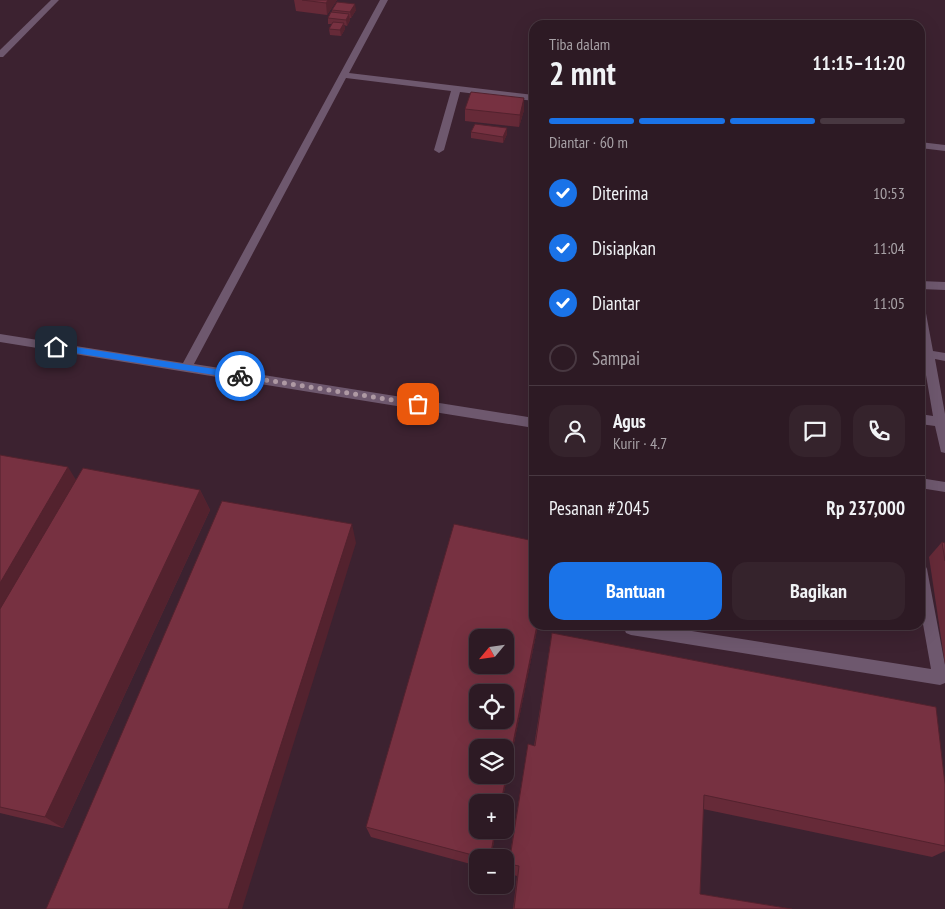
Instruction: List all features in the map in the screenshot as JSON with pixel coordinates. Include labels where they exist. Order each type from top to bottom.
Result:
[{"type":"lane","points":[[0,55],[56,0]]},
{"type":"lane","points":[[186,368],[384,0]]},
{"type":"lane","points":[[342,75],[529,97]]},
{"type":"lane","points":[[439,150],[456,89]]},
{"type":"lane","points":[[925,146],[945,148]]},
{"type":"lane","points":[[925,285],[945,286]]},
{"type":"lane","points":[[925,337],[945,448]]},
{"type":"lane","points":[[0,338],[529,421]]},
{"type":"lane","points":[[928,354],[945,357]]},
{"type":"lane","points":[[925,420],[940,422]]},
{"type":"lane","points":[[925,485],[945,487]]},
{"type":"lane","points":[[643,630],[942,681],[925,594]]},
{"type":"building","points":[[302,0],[328,0],[326,3]]},
{"type":"building","points":[[337,2],[355,4],[350,12],[332,10]]},
{"type":"building","points":[[331,12],[349,14],[346,20],[328,18]]},
{"type":"building","points":[[333,22],[344,23],[340,30],[329,29]]},
{"type":"building","points":[[471,92],[524,98],[520,115],[465,109]]},
{"type":"building","points":[[475,124],[507,128],[503,137],[471,132]]},
{"type":"building","points":[[0,455],[68,467],[0,583]]},
{"type":"building","points":[[83,468],[200,490],[45,817],[0,807],[0,609]]},
{"type":"building","points":[[222,501],[352,524],[228,909],[46,909]]},
{"type":"building","points":[[454,524],[529,540],[529,630],[536,630],[514,739],[469,739],[469,784],[505,784],[503,794],[469,794],[469,839],[493,839],[492,849],[469,849],[469,854],[366,827]]},
{"type":"building","points":[[942,542],[945,543],[945,561]]},
{"type":"building","points":[[552,633],[936,707],[945,784],[945,846],[704,795],[700,894],[792,909],[514,909],[519,866],[514,865],[514,849],[511,849],[528,744],[535,746]]},
{"type":"way so far","points":[[240,376],[418,404]]},
{"type":"route","points":[[56,347],[240,376]]}]
